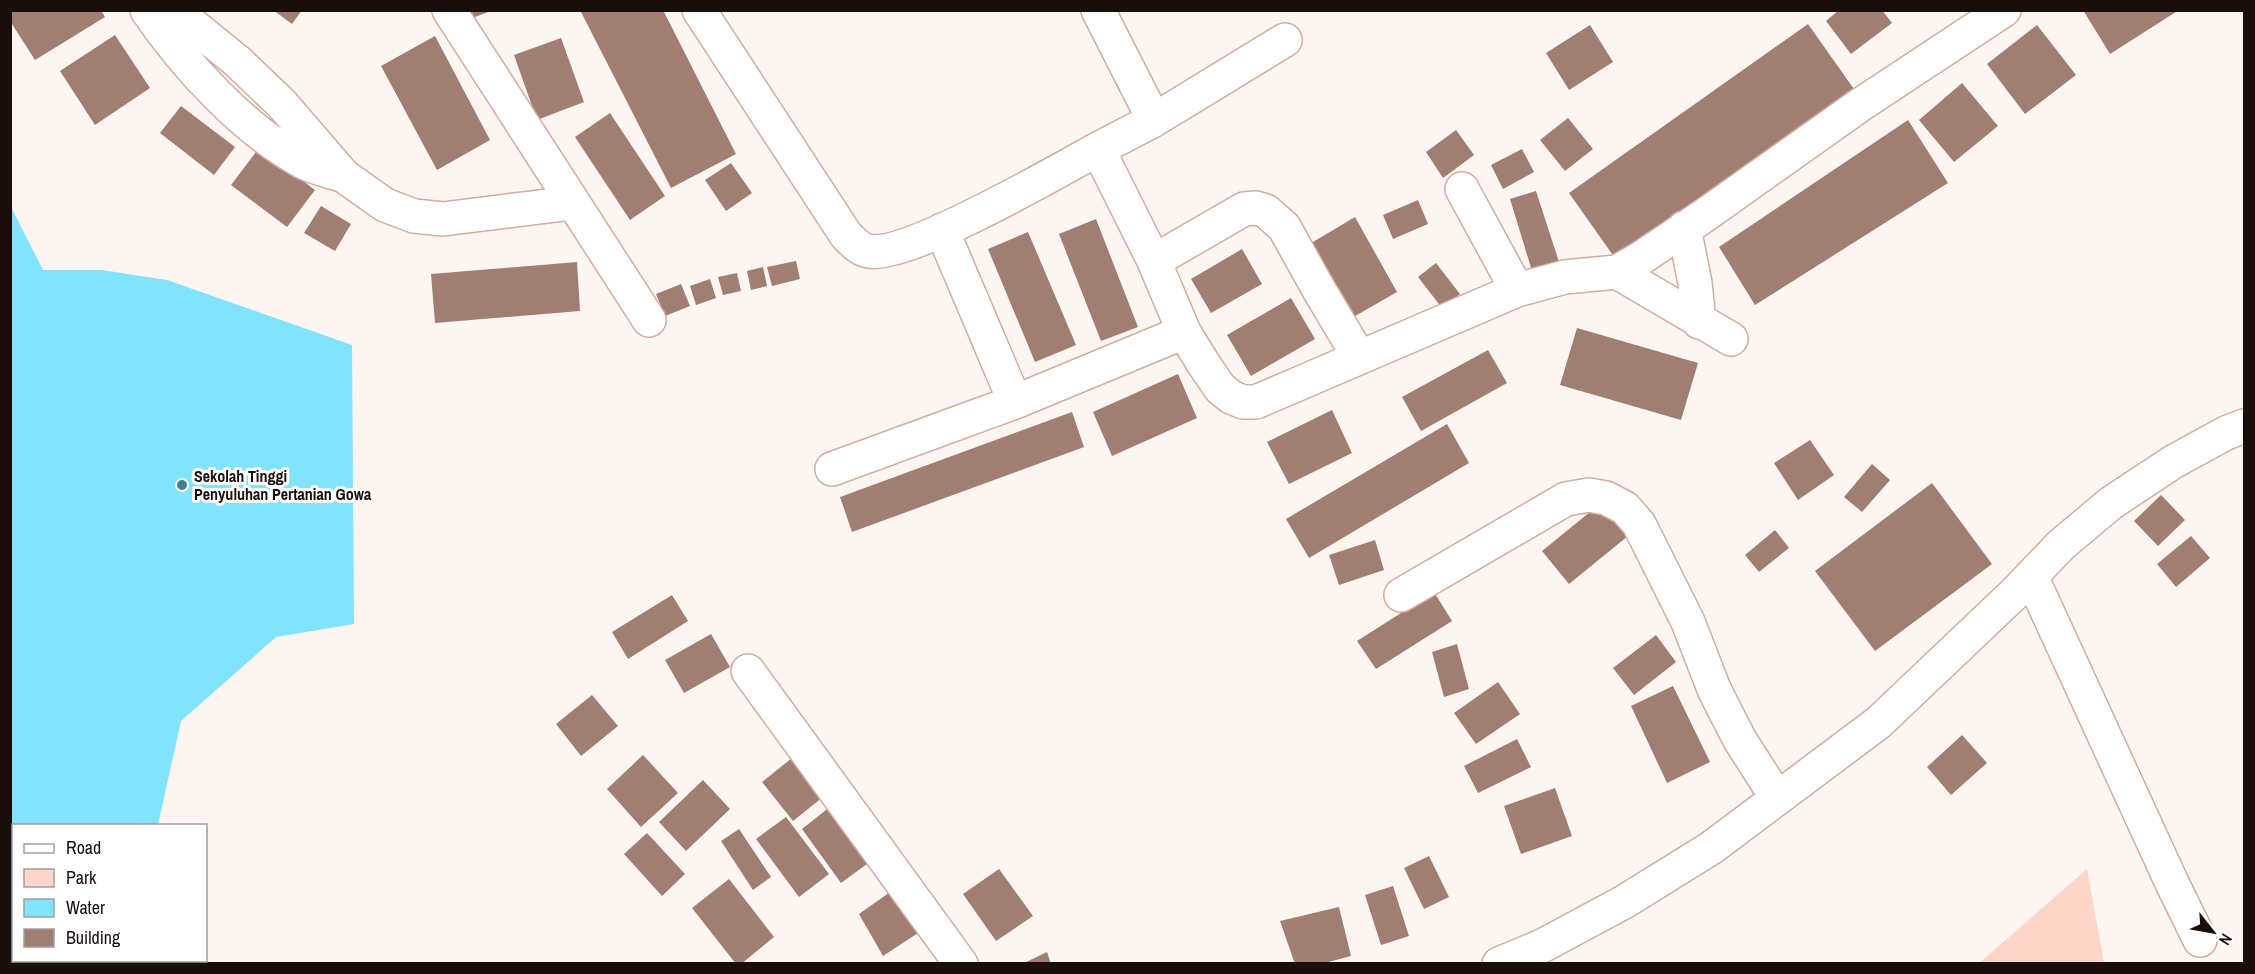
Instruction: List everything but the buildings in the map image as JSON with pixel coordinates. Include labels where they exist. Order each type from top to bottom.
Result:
[{"type":"street","points":[[147,10],[167,39],[245,121],[304,163],[344,176]]},
{"type":"street","points":[[174,10],[237,61],[282,104],[344,176],[385,205],[414,216],[443,219],[572,203]]},
{"type":"street","points":[[449,10],[649,320]]},
{"type":"street","points":[[699,10],[846,235],[858,247],[878,252],[901,247],[942,230],[1154,120],[1285,40]]},
{"type":"street","points":[[1098,10],[1154,120]]},
{"type":"street","points":[[1098,149],[1154,261],[1184,332],[1220,388],[1231,397],[1243,402],[1256,402],[1517,290],[1564,277],[1617,272],[1641,258],[1860,105],[2004,10]]},
{"type":"street","points":[[1462,189],[1517,290]]},
{"type":"street","points":[[1154,261],[1244,209],[1256,208],[1266,211],[1284,227],[1359,357]]},
{"type":"street","points":[[1684,228],[1695,283],[1699,322]]},
{"type":"street","points":[[942,230],[1015,402]]},
{"type":"street","points":[[1617,272],[1731,339]]},
{"type":"street","points":[[832,469],[1015,402],[1184,332]]},
{"type":"street","points":[[1499,963],[1542,946],[1624,902],[1710,848],[1878,723],[2061,545],[2111,503],[2173,462],[2226,433],[2244,426]]},
{"type":"street","points":[[1401,595],[1566,499],[1589,495],[1606,498],[1625,508],[1639,524],[1688,622],[1714,689],[1740,740],[1777,798]]},
{"type":"street","points":[[2031,576],[2200,940]]},
{"type":"street","points":[[748,671],[950,959]]},
{"type":"green space","points":[[2087,869],[2104,963],[1979,963]]},
{"type":"water","name":"Sekolah Tinggi Penyuluhan Pertanian Gowa","points":[[10,205],[43,270],[102,270],[167,280],[352,345],[354,624],[276,637],[181,721],[158,824],[12,824],[12,962],[159,963],[11,963]]},
{"type":"place","name":"Sekolah Tinggi Penyuluhan Pertanian Gowa","points":[[182,485]]}]
